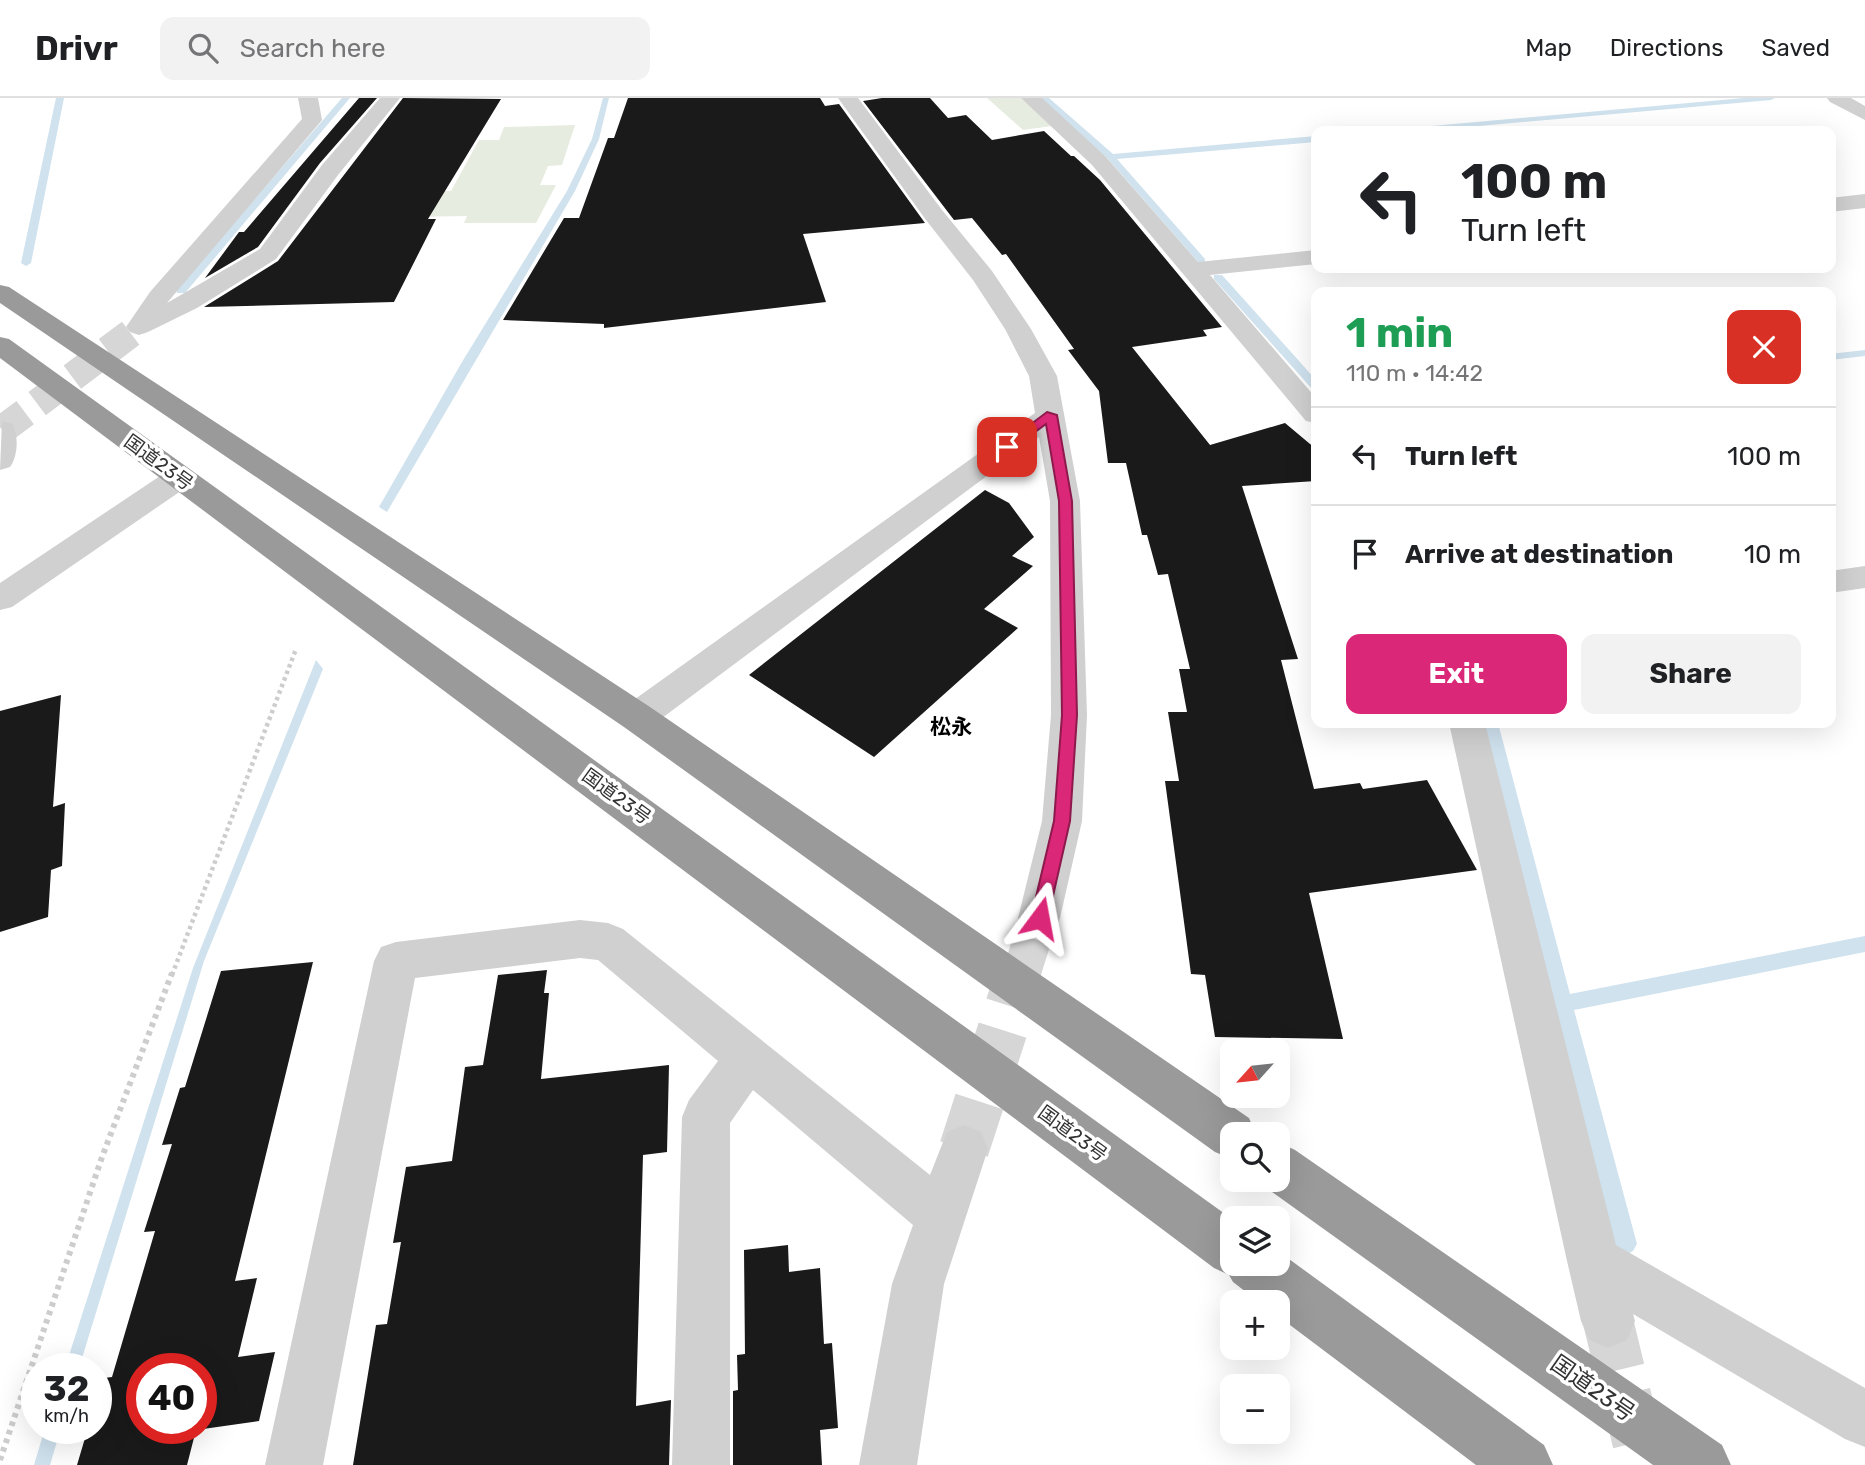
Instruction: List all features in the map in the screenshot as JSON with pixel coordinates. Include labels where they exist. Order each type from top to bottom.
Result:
[{"type":"highway","points":[[0,292],[637,717],[1220,1127]]},
{"type":"highway","name":"国道23号","points":[[0,345],[1220,1241]]},
{"type":"highway","name":"国道23号","points":[[1290,1175],[1702,1465]]},
{"type":"highway","points":[[1267,1276],[1524,1465]]},
{"type":"street","points":[[309,98],[312,120],[159,297],[139,327],[188,303],[268,254],[330,170],[390,98]]},
{"type":"street","points":[[848,98],[934,215],[983,276],[1018,329],[1043,376],[1065,501],[1069,715],[1062,821],[1040,918]]},
{"type":"street","points":[[1031,98],[1099,161],[1311,409]]},
{"type":"street","points":[[1837,98],[1865,114]]},
{"type":"street","points":[[1836,204],[1865,201]]},
{"type":"street","points":[[1191,270],[1311,258]]},
{"type":"street","points":[[637,717],[1051,415]]},
{"type":"street","points":[[0,461],[2,430]]},
{"type":"street","points":[[0,599],[180,477]]},
{"type":"street","points":[[1836,581],[1865,577]]},
{"type":"street","points":[[1468,728],[1608,1321]]},
{"type":"street","points":[[294,1465],[396,961],[580,939],[608,942],[941,1216]]},
{"type":"street","points":[[701,1465],[706,1117],[749,1058]]},
{"type":"street","points":[[888,1465],[918,1284],[964,1149]]},
{"type":"street","points":[[1593,1261],[1865,1419]]},
{"type":"path","points":[[0,1460],[102,1157],[296,649]]},
{"type":"shaded area","points":[[987,98],[1021,98],[1052,126],[1023,130]]},
{"type":"shaded area","points":[[575,125],[562,165],[548,166],[540,185],[556,185],[536,223],[464,223],[467,216],[404,217],[414,192],[451,191],[479,140],[499,140],[504,127]]},
{"type":"water","points":[[603,98],[609,98],[599,139],[575,191],[387,512],[379,507],[462,362],[567,191],[592,139]]},
{"type":"water","points":[[316,660],[323,669],[204,961],[84,1353],[70,1353],[193,968]]},
{"type":"water","points":[[40,1444],[56,1444],[50,1465],[34,1465]]},
{"type":"building","points":[[359,98],[377,98],[320,163],[258,247],[205,278],[239,232],[244,232]]},
{"type":"building","points":[[403,98],[501,99],[428,219],[436,219],[394,302],[204,307],[278,261]]},
{"type":"building","points":[[628,98],[820,98],[825,106],[839,104],[925,223],[803,234],[826,302],[604,328],[604,324],[503,320],[564,218],[579,218],[608,138],[614,138]]},
{"type":"building","points":[[882,98],[930,98],[948,118],[966,115],[992,140],[1044,131],[1100,180],[1222,327],[1203,330],[1207,336],[1132,347],[1210,445],[1285,423],[1311,445],[1311,481],[1242,486],[1298,659],[1281,660],[1314,789],[1360,783],[1363,789],[1427,780],[1477,870],[1309,893],[1343,1039],[1215,1037],[1205,975],[1191,974],[1165,781],[1179,781],[1168,712],[1187,712],[1179,669],[1190,669],[1168,574],[1158,575],[1147,535],[1142,535],[1126,463],[1108,463],[1099,391],[1068,350],[1074,349],[1006,254],[1002,255],[972,218],[954,220],[863,101]]},
{"type":"building","points":[[985,490],[1009,503],[1034,537],[1012,556],[1033,566],[984,609],[1018,628],[874,757],[749,675]]},
{"type":"building","points":[[61,695],[53,807],[65,803],[62,866],[51,870],[48,917],[0,932],[0,711]]},
{"type":"building","points":[[313,962],[235,1281],[257,1278],[238,1357],[275,1352],[259,1421],[217,1427],[217,1353],[126,1353],[126,1444],[192,1444],[187,1465],[77,1465],[83,1444],[112,1444],[112,1377],[155,1231],[144,1232],[172,1144],[162,1145],[180,1088],[185,1087],[221,971]]},
{"type":"building","points":[[547,970],[544,993],[549,993],[541,1079],[669,1065],[667,1152],[643,1155],[636,1406],[671,1400],[669,1465],[353,1465],[376,1325],[387,1324],[401,1242],[393,1243],[406,1167],[452,1161],[465,1067],[483,1065],[498,975]]},
{"type":"building","points":[[788,1245],[789,1272],[820,1268],[824,1344],[832,1343],[838,1428],[820,1430],[822,1465],[733,1465],[733,1391],[738,1390],[737,1355],[745,1354],[744,1250]]},
{"type":"waterway","points":[[26,263],[60,98]]},
{"type":"waterway","points":[[181,291],[346,98]]},
{"type":"waterway","points":[[1044,98],[1111,157]]},
{"type":"waterway","points":[[1455,126],[1771,98]]},
{"type":"waterway","points":[[1111,157],[1311,139]]},
{"type":"waterway","points":[[1111,157],[1202,261]]},
{"type":"waterway","points":[[1218,277],[1311,381]]},
{"type":"waterway","points":[[1836,356],[1865,353]]},
{"type":"waterway","points":[[1491,728],[1563,1004]]},
{"type":"waterway","points":[[1563,1004],[1865,944]]},
{"type":"waterway","points":[[1563,1004],[1626,1244]]},
{"type":"tunnel","points":[[2,430],[139,327]]},
{"type":"tunnel","points":[[1021,975],[1039,918]]},
{"type":"tunnel","points":[[964,1149],[1021,973]]},
{"type":"tunnel","points":[[1608,1321],[1643,1465]]},
{"type":"district","name":"松永","points":[[951,727]]},
{"type":"route","points":[[1007,447],[1051,415],[1065,501],[1069,715],[1062,821],[1040,918]]}]
